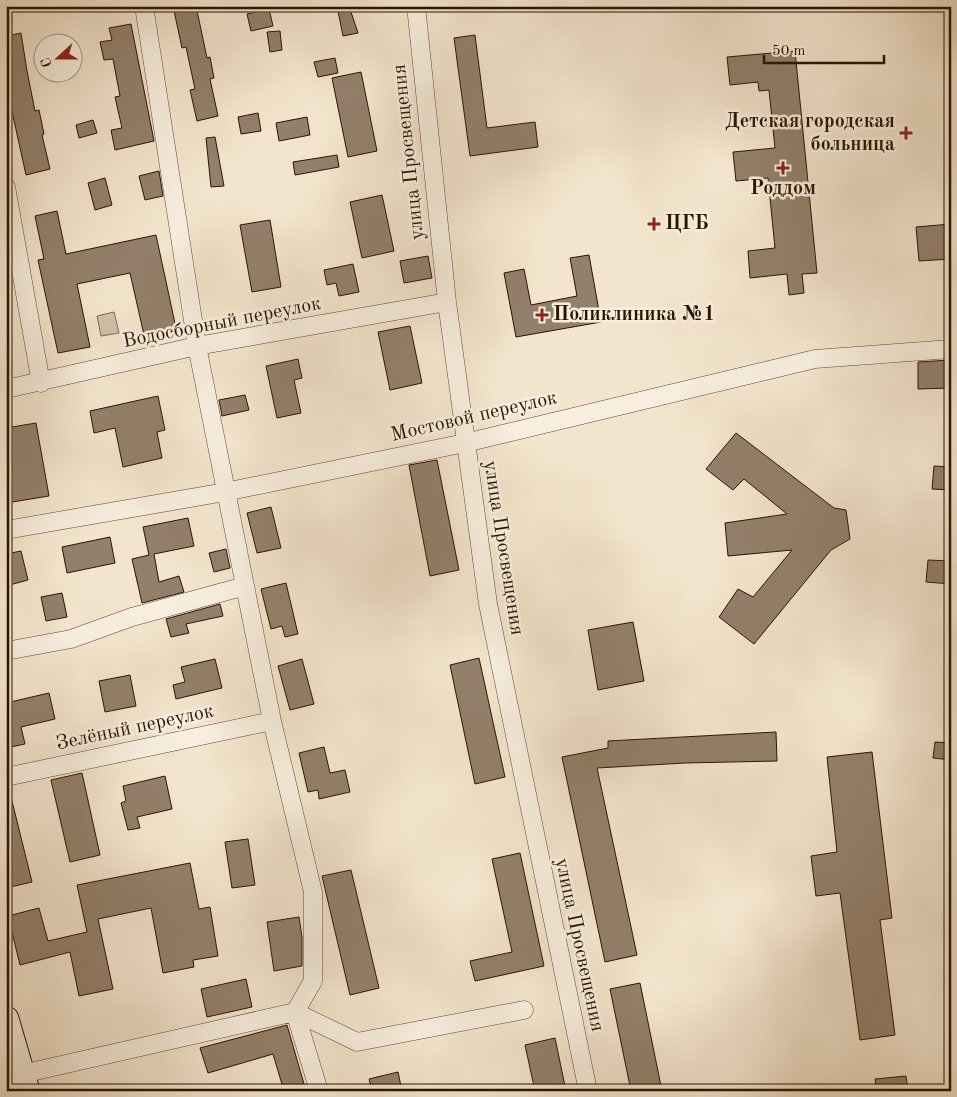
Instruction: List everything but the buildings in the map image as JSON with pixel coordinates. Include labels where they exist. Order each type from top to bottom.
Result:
[{"type":"main road","points":[[6,1019],[25,1083]]},
{"type":"street","points":[[144,6],[197,346],[272,721],[313,892],[313,981],[295,1012],[320,1091]]},
{"type":"street","name":"улица Просвещения","points":[[416,6],[447,302],[488,604],[588,1091]]},
{"type":"street","points":[[6,186],[41,383]]},
{"type":"street","name":"Водосборный переулок","points":[[6,390],[197,346],[447,302]]},
{"type":"street","name":"Мостовой переулок","points":[[6,530],[225,492],[465,443],[815,359],[951,349]]},
{"type":"street","points":[[6,651],[71,639],[132,617],[245,586]]},
{"type":"street","name":"Зелёный переулок","points":[[6,777],[272,721]]},
{"type":"street","points":[[25,1083],[295,1012],[357,1042],[524,1010]]},
{"type":"shaded area","points":[[114,312],[119,333],[101,336],[97,316]]},
{"type":"place","name":"Детская городская больница","points":[[906,133]]},
{"type":"place","name":"Роддом","points":[[783,168]]},
{"type":"place","name":"ЦГБ","points":[[654,224]]},
{"type":"place","name":"Поликлиника №1","points":[[542,315]]}]
